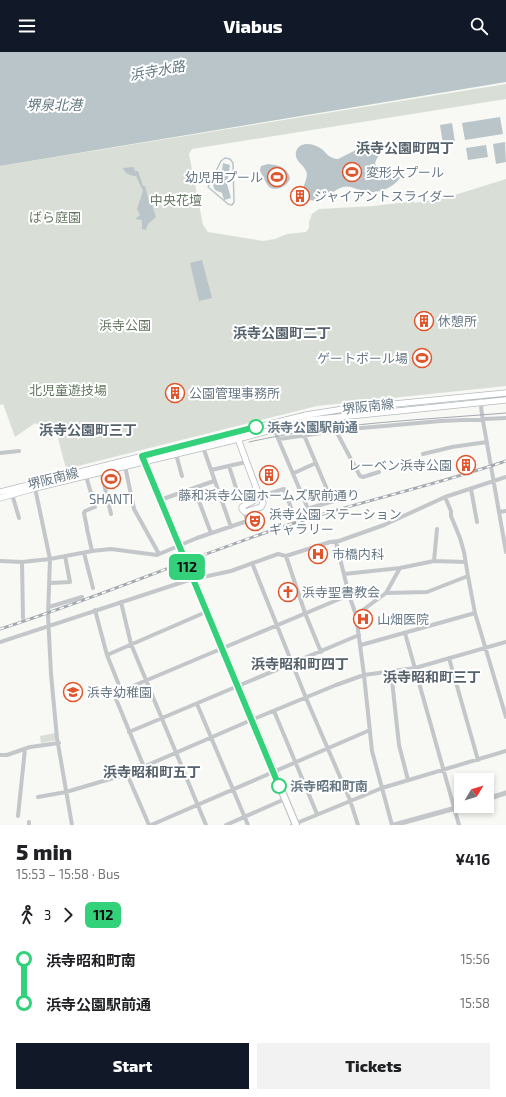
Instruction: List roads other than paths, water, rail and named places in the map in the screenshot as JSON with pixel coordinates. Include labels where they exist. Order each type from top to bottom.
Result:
[{"type":"main road","name":"堺阪南線","points":[[0,492],[143,459],[236,432],[326,411],[506,392]]},
{"type":"main road","name":"堺阪南線","points":[[0,498],[86,476],[101,469],[125,466],[143,459],[176,454],[320,418],[506,400]]},
{"type":"main road","points":[[236,432],[246,462],[262,500],[262,506],[248,512],[244,512],[242,507],[255,500],[257,490]]},
{"type":"main road","points":[[143,459],[294,824]]},
{"type":"street","points":[[480,395],[493,482],[506,552]]},
{"type":"street","points":[[279,439],[336,431],[506,418]]},
{"type":"street","points":[[274,429],[308,509]]},
{"type":"street","points":[[336,431],[360,476],[364,478],[379,472]]},
{"type":"street","points":[[257,490],[264,495],[284,489],[292,514],[333,501],[304,435]]},
{"type":"street","points":[[423,454],[452,447],[487,442]]},
{"type":"street","points":[[203,447],[231,527]]},
{"type":"street","points":[[0,453],[19,451]]},
{"type":"street","points":[[176,454],[182,476]]},
{"type":"street","points":[[211,470],[246,462]]},
{"type":"street","points":[[294,473],[316,463]]},
{"type":"street","points":[[125,466],[134,509],[159,554]]},
{"type":"street","points":[[220,497],[237,492],[229,466]]},
{"type":"street","points":[[101,469],[111,514]]},
{"type":"street","points":[[86,476],[95,507],[85,511],[84,513],[92,551]]},
{"type":"street","points":[[0,642],[192,579],[231,571],[278,554],[286,556],[323,544],[336,542],[384,525],[445,497],[506,477]]},
{"type":"street","points":[[160,500],[214,480]]},
{"type":"street","points":[[35,488],[50,559],[48,626],[51,674],[59,743],[72,825]]},
{"type":"street","points":[[194,488],[211,533]]},
{"type":"street","points":[[471,489],[477,522]]},
{"type":"street","points":[[12,494],[18,518]]},
{"type":"street","points":[[445,497],[464,552],[475,613],[506,717]]},
{"type":"street","points":[[499,512],[506,511]]},
{"type":"street","points":[[0,561],[22,562],[50,559],[84,552],[111,549],[159,554],[211,533],[247,521],[244,512]]},
{"type":"street","points":[[434,561],[437,529]]},
{"type":"street","points":[[336,542],[349,595],[356,615],[361,645],[372,751],[393,825],[454,808],[405,633]]},
{"type":"street","points":[[84,552],[92,588]]},
{"type":"street","points":[[50,584],[70,582],[65,556]]},
{"type":"street","points":[[286,556],[321,652]]},
{"type":"street","points":[[344,574],[400,568],[434,561],[465,562]]},
{"type":"street","points":[[22,562],[23,618]]},
{"type":"street","points":[[252,563],[276,626],[350,800],[358,825]]},
{"type":"street","points":[[356,615],[386,593],[400,568]]},
{"type":"street","points":[[386,593],[426,592],[468,576]]},
{"type":"street","points":[[144,767],[114,694],[349,595]]},
{"type":"street","points":[[49,607],[82,597]]},
{"type":"street","points":[[121,602],[131,644],[206,825]]},
{"type":"street","points":[[95,610],[107,654],[121,690]]},
{"type":"street","points":[[107,654],[206,612]]},
{"type":"street","points":[[361,645],[475,613]]},
{"type":"street","points":[[129,732],[359,635]]},
{"type":"street","points":[[38,797],[66,792],[127,774],[252,720],[364,675],[415,668],[506,642]]},
{"type":"street","points":[[449,658],[478,760]]},
{"type":"street","points":[[391,671],[399,744],[408,780]]},
{"type":"street","points":[[197,704],[248,825]]},
{"type":"street","points":[[274,711],[317,814]]},
{"type":"street","points":[[127,774],[150,825],[370,730]]},
{"type":"street","points":[[0,755],[7,755],[25,749],[59,743]]},
{"type":"street","points":[[18,816],[25,749]]},
{"type":"street","points":[[294,824],[382,788],[506,751]]},
{"type":"street","points":[[494,797],[506,794]]},
{"type":"street","points":[[226,825],[285,800]]},
{"type":"street","points":[[455,813],[459,825]]},
{"type":"water","name":"堺泉北港","points":[[0,52],[506,52],[506,82],[0,166]]},
{"type":"water","points":[[500,117],[503,134],[465,140],[462,123]]},
{"type":"water","points":[[452,123],[455,142],[443,144],[440,125]]},
{"type":"water","points":[[505,142],[506,162],[496,164],[493,144]]},
{"type":"water","name":"変形大プール","points":[[372,143],[380,149],[375,163],[377,169],[400,174],[400,178],[392,186],[377,192],[343,187],[319,200],[310,200],[303,189],[307,174],[305,168],[298,161],[296,155],[296,152],[300,146],[310,144],[317,146],[330,157],[338,159]]},
{"type":"water","points":[[486,145],[488,157],[468,160],[466,148]]},
{"type":"water","points":[[223,163],[230,165],[227,184],[231,198],[224,200],[222,193],[215,190],[213,185],[215,180],[221,176]]},
{"type":"water","name":"幼児用プール","points":[[268,164],[279,166],[287,171],[290,178],[285,186],[275,189],[268,186],[260,170],[261,166]]},
{"type":"water","points":[[134,167],[135,171],[138,171],[143,186],[145,186],[149,202],[151,202],[156,217],[148,224],[146,230],[142,229],[142,220],[135,219],[140,215],[137,209],[143,191],[136,176],[128,174],[123,168]]},
{"type":"water","points":[[202,260],[212,298],[199,301],[190,263]]},
{"type":"waterway","points":[[225,158],[230,159],[233,163],[234,202],[232,205],[228,204],[208,187],[221,161],[225,158]]},
{"type":"tram line","points":[[249,442],[312,430],[345,426],[506,413]]},
{"type":"railway","points":[[0,629],[72,604],[252,537],[315,516],[452,478],[506,461]]},
{"type":"place","name":"変形大プール","points":[[352,172]]},
{"type":"place","name":"幼児用プール","points":[[277,177]]},
{"type":"place","name":"ジャイアントスライダー","points":[[300,196]]},
{"type":"place","name":"休憩所","points":[[424,321]]},
{"type":"place","name":"ゲートボール場","points":[[422,358]]},
{"type":"place","name":"公園管理事務所","points":[[175,393]]},
{"type":"place","name":"浜寺公園駅前通","points":[[256,427]]},
{"type":"place","name":"レーベン浜寺公園","points":[[466,465]]},
{"type":"place","name":"藤和浜寺公園ホームズ駅前通り","points":[[269,475]]},
{"type":"place","name":"SHANTI","points":[[111,479]]},
{"type":"place","name":"浜寺公園 ステーション ギャラリー","points":[[255,521]]},
{"type":"place","name":"市橋内科","points":[[318,554]]},
{"type":"place","name":"浜寺聖書教会","points":[[288,592]]},
{"type":"place","name":"山畑医院","points":[[363,619]]},
{"type":"place","name":"浜寺幼稚園","points":[[73,692]]},
{"type":"place","name":"浜寺昭和町南","points":[[279,786]]},
{"type":"district","name":"浜寺公園町四丁","points":[[405,147]]},
{"type":"district","name":"浜寺公園町二丁","points":[[282,332]]},
{"type":"district","name":"浜寺公園町三丁","points":[[88,429]]},
{"type":"district","name":"浜寺昭和町四丁","points":[[300,663]]},
{"type":"district","name":"浜寺昭和町三丁","points":[[432,676]]},
{"type":"district","name":"浜寺昭和町五丁","points":[[152,771]]},
{"type":"water label","name":"浜寺水路","points":[[157,70]]},
{"type":"park label","name":"中央花壇","points":[[176,200]]},
{"type":"park label","name":"ばら庭園","points":[[55,217]]},
{"type":"park label","name":"浜寺公園","points":[[125,325]]},
{"type":"park label","name":"北児童遊技場","points":[[68,390]]}]
